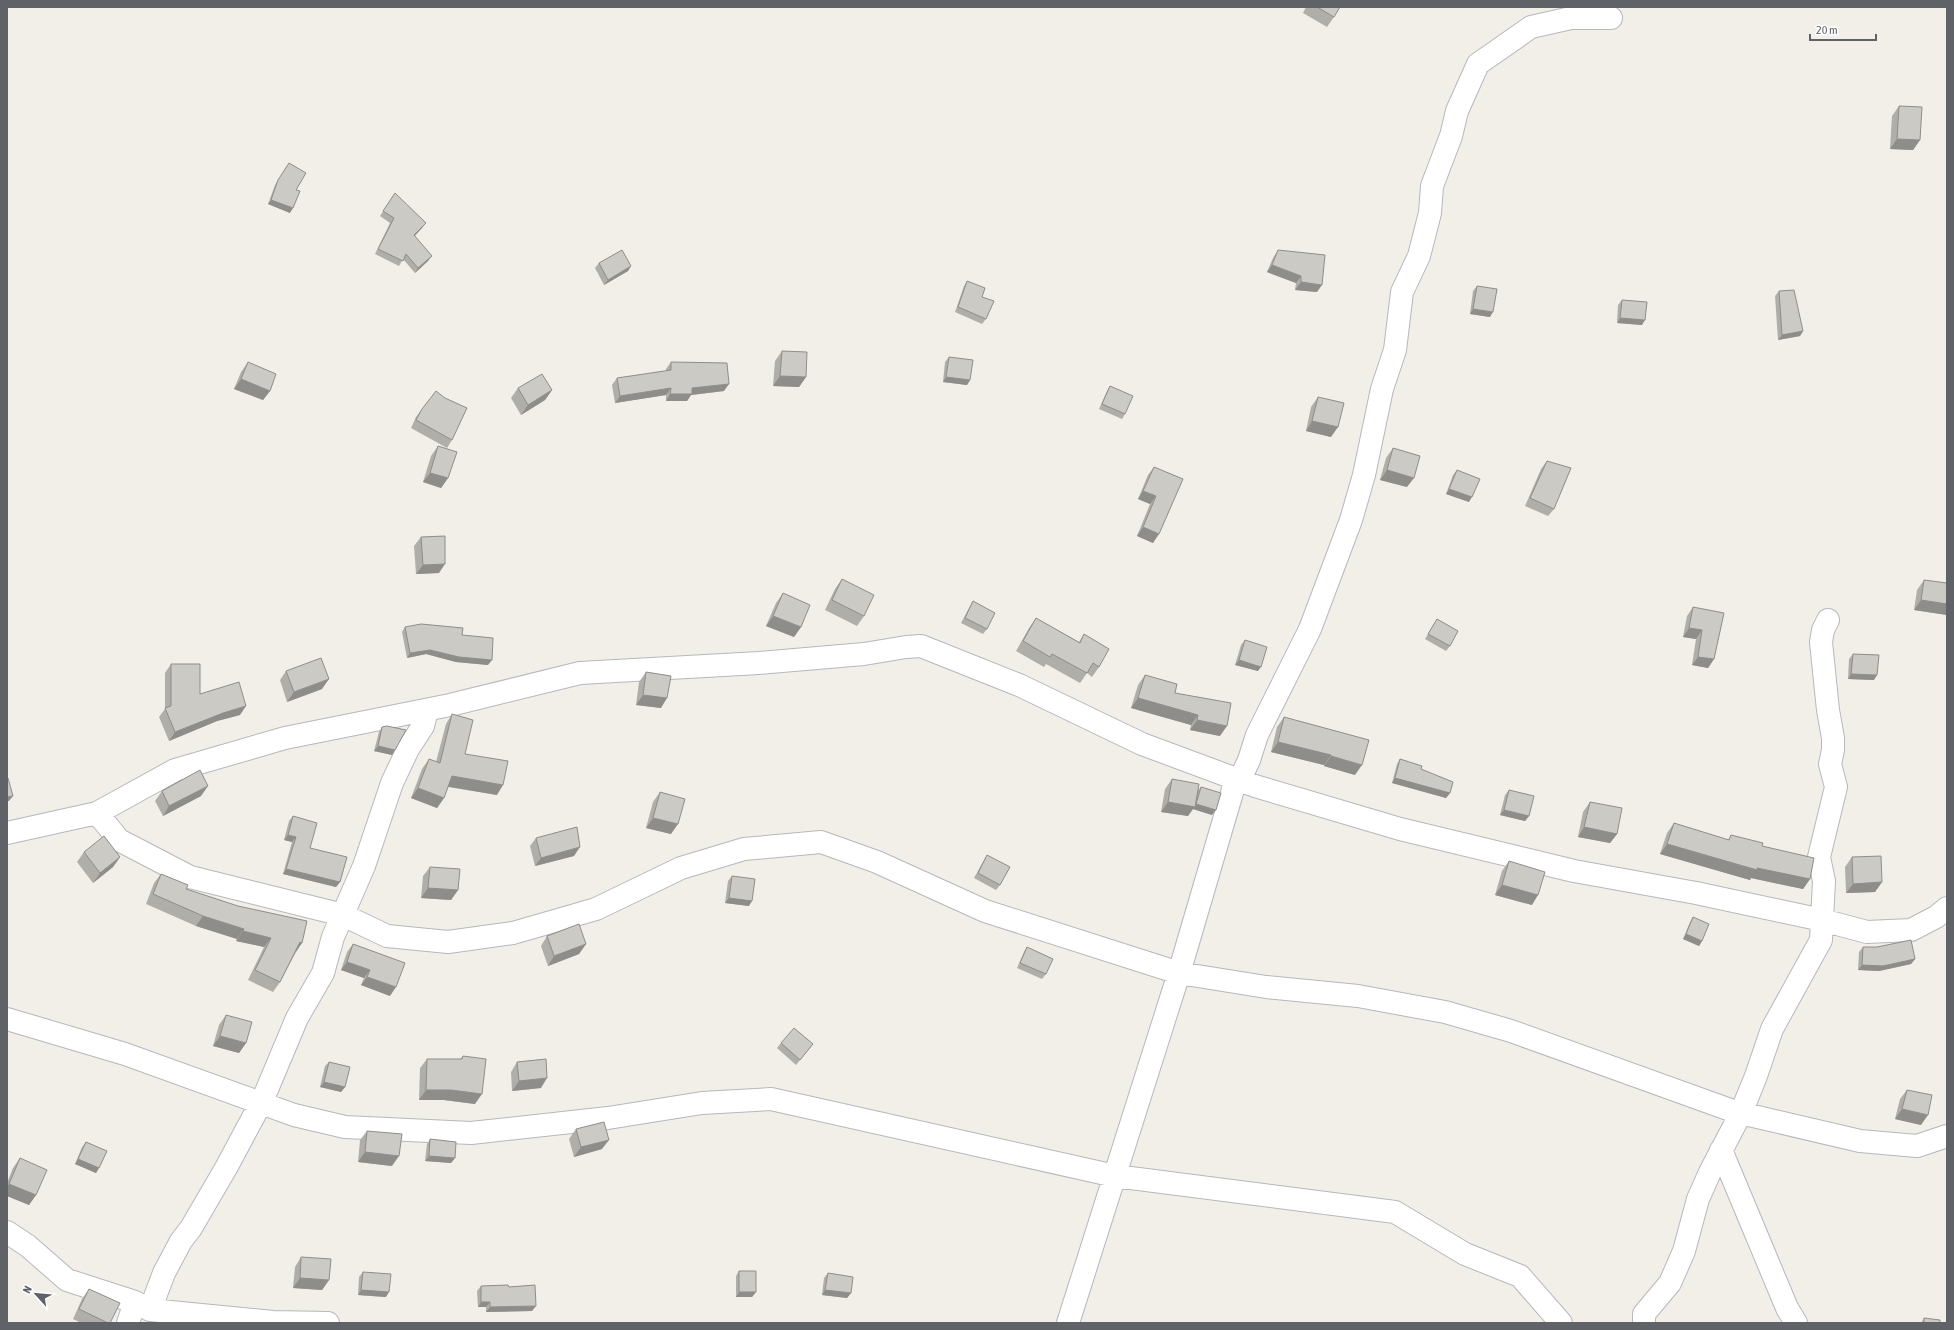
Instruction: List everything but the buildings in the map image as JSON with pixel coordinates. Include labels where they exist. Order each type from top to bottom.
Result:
[{"type":"street","points":[[1068,1323],[1179,973],[1236,779],[1243,773],[1257,735],[1310,629],[1351,520],[1364,476],[1382,389],[1395,350],[1402,292],[1419,256],[1430,213],[1432,186],[1451,136],[1457,111],[1478,64],[1531,27],[1571,18],[1611,18]]},
{"type":"street","points":[[1644,1323],[1644,1314],[1670,1283],[1682,1258],[1698,1199],[1721,1150],[1741,1113],[1756,1076],[1772,1029],[1821,940],[1824,881],[1819,857],[1836,787],[1830,764],[1834,750],[1821,642],[1823,630],[1828,620]]},
{"type":"street","points":[[7,833],[97,814],[175,770],[285,738],[427,710],[580,673],[759,663],[864,654],[921,646],[1019,685],[1142,744],[1236,779],[1400,829],[1574,871],[1696,893],[1822,920],[1867,932],[1911,930],[1936,917],[1947,908]]},
{"type":"street","points":[[128,1323],[142,1306],[164,1273],[181,1241],[191,1228],[226,1168],[259,1102],[266,1092],[297,1018],[323,973],[331,943],[364,866],[397,771],[408,749],[423,726],[427,710]]},
{"type":"street","points":[[97,814],[119,840],[190,877],[343,915],[386,936],[448,942],[513,933],[596,909],[680,868],[744,849],[821,842],[877,862],[985,911],[1179,973],[1266,987],[1358,996],[1445,1012],[1511,1031],[1741,1113],[1860,1141],[1917,1146],[1947,1136]]},
{"type":"street","points":[[7,1019],[125,1054],[294,1115],[345,1127],[471,1133],[608,1118],[702,1102],[772,1099],[1115,1176],[1395,1212],[1464,1254],[1520,1276],[1561,1323]]},
{"type":"street","points":[[1721,1150],[1787,1308],[1796,1323]]},
{"type":"street","points":[[7,1232],[28,1246],[67,1280],[142,1306],[273,1322],[328,1323]]}]
